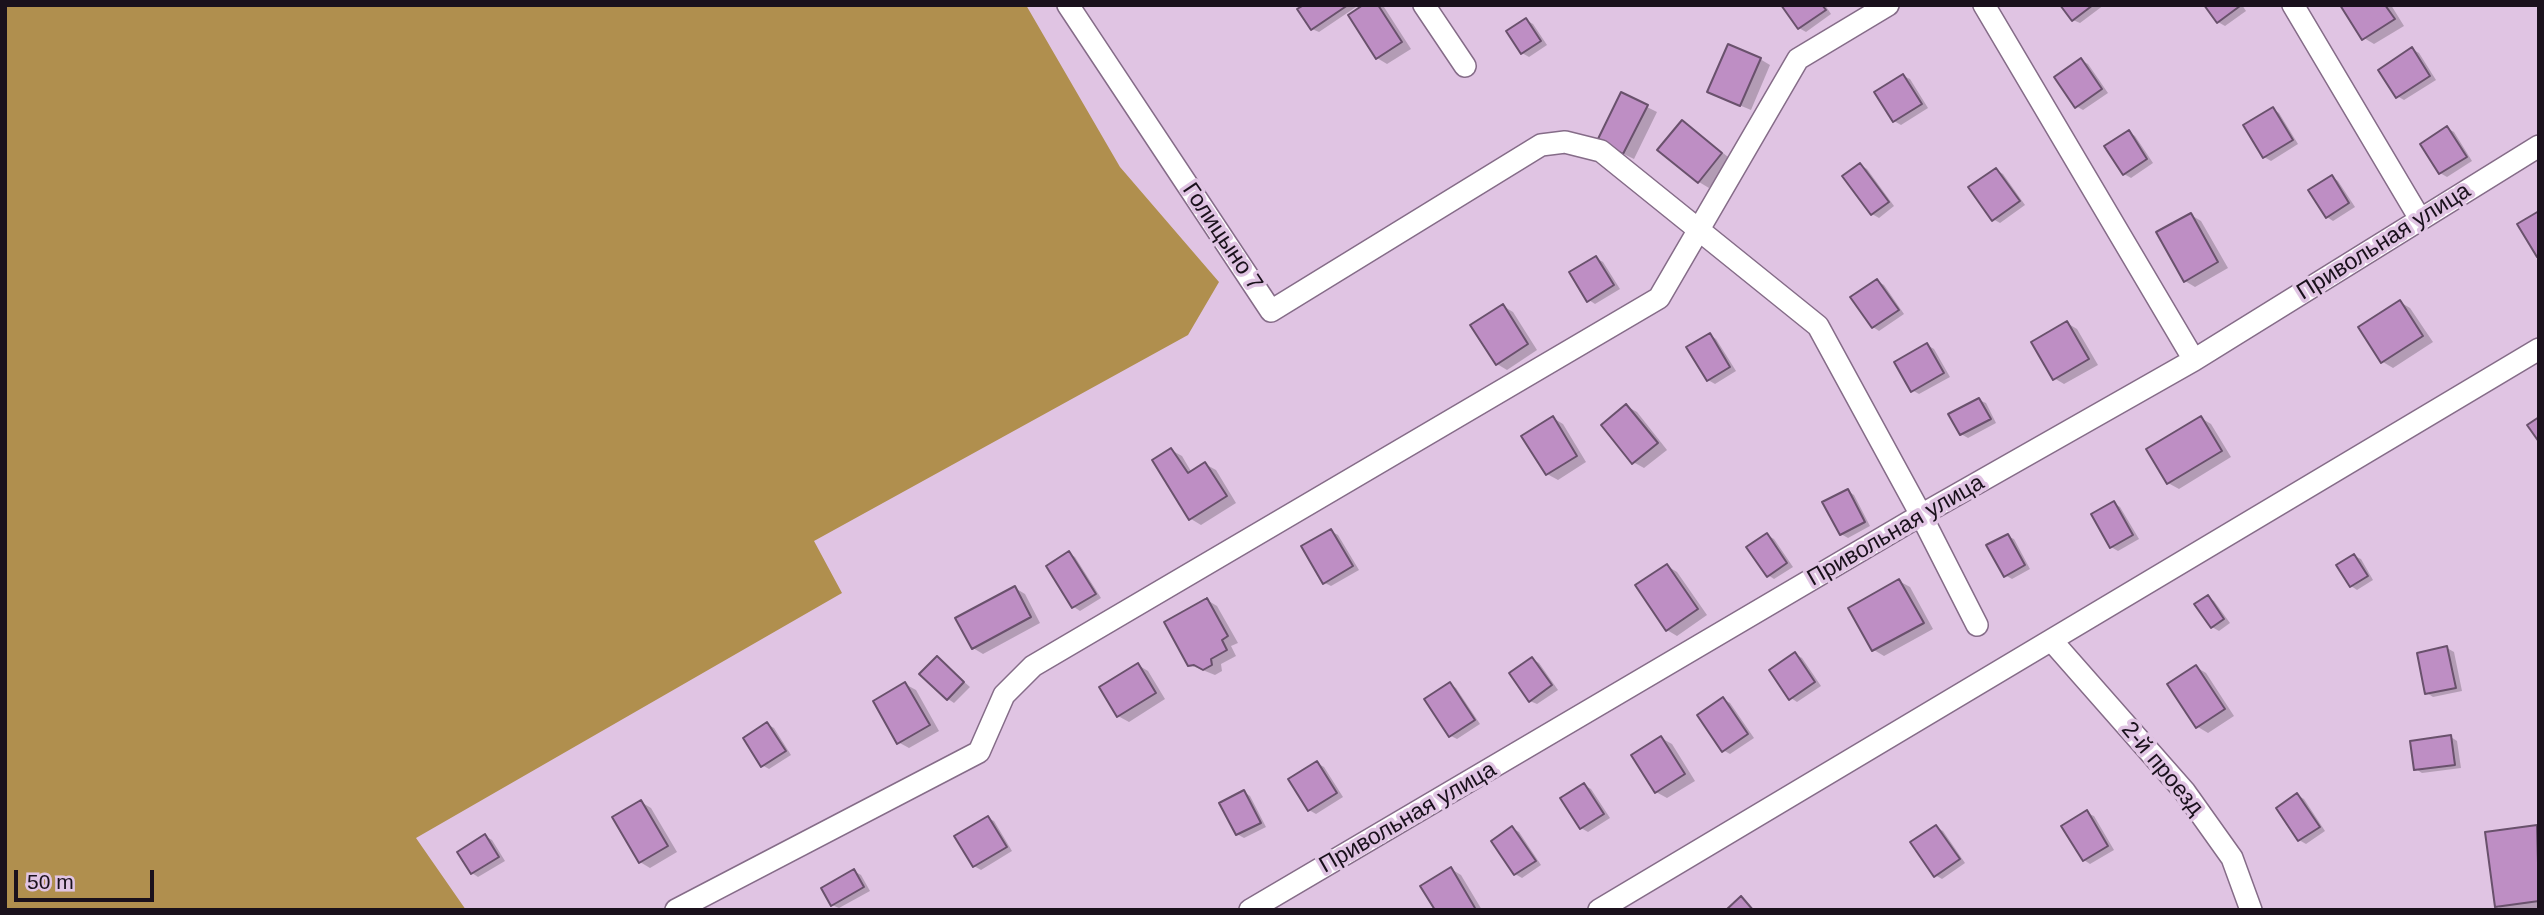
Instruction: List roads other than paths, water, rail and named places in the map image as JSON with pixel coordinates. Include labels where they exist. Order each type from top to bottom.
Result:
[{"type":"street","name":"Голицыно 7","points":[[1068,5],[1271,311],[1541,145],[1565,142],[1601,151],[1699,230]]},
{"type":"street","points":[[1424,5],[1465,66]]},
{"type":"street","points":[[676,910],[979,752],[1003,695],[1033,666],[1659,298],[1798,59],[1888,5]]},
{"type":"street","points":[[1984,5],[2194,360]]},
{"type":"street","points":[[2293,5],[2420,219]]},
{"type":"street","name":"Привольная улица","points":[[1250,910],[1921,516],[2194,360],[2539,146]]},
{"type":"street","points":[[1699,230],[1818,326],[1977,625]]},
{"type":"street","points":[[1599,910],[2539,349]]},
{"type":"street","name":"2-й проезд","points":[[2052,641],[2185,792],[2232,858],[2251,910]]}]
